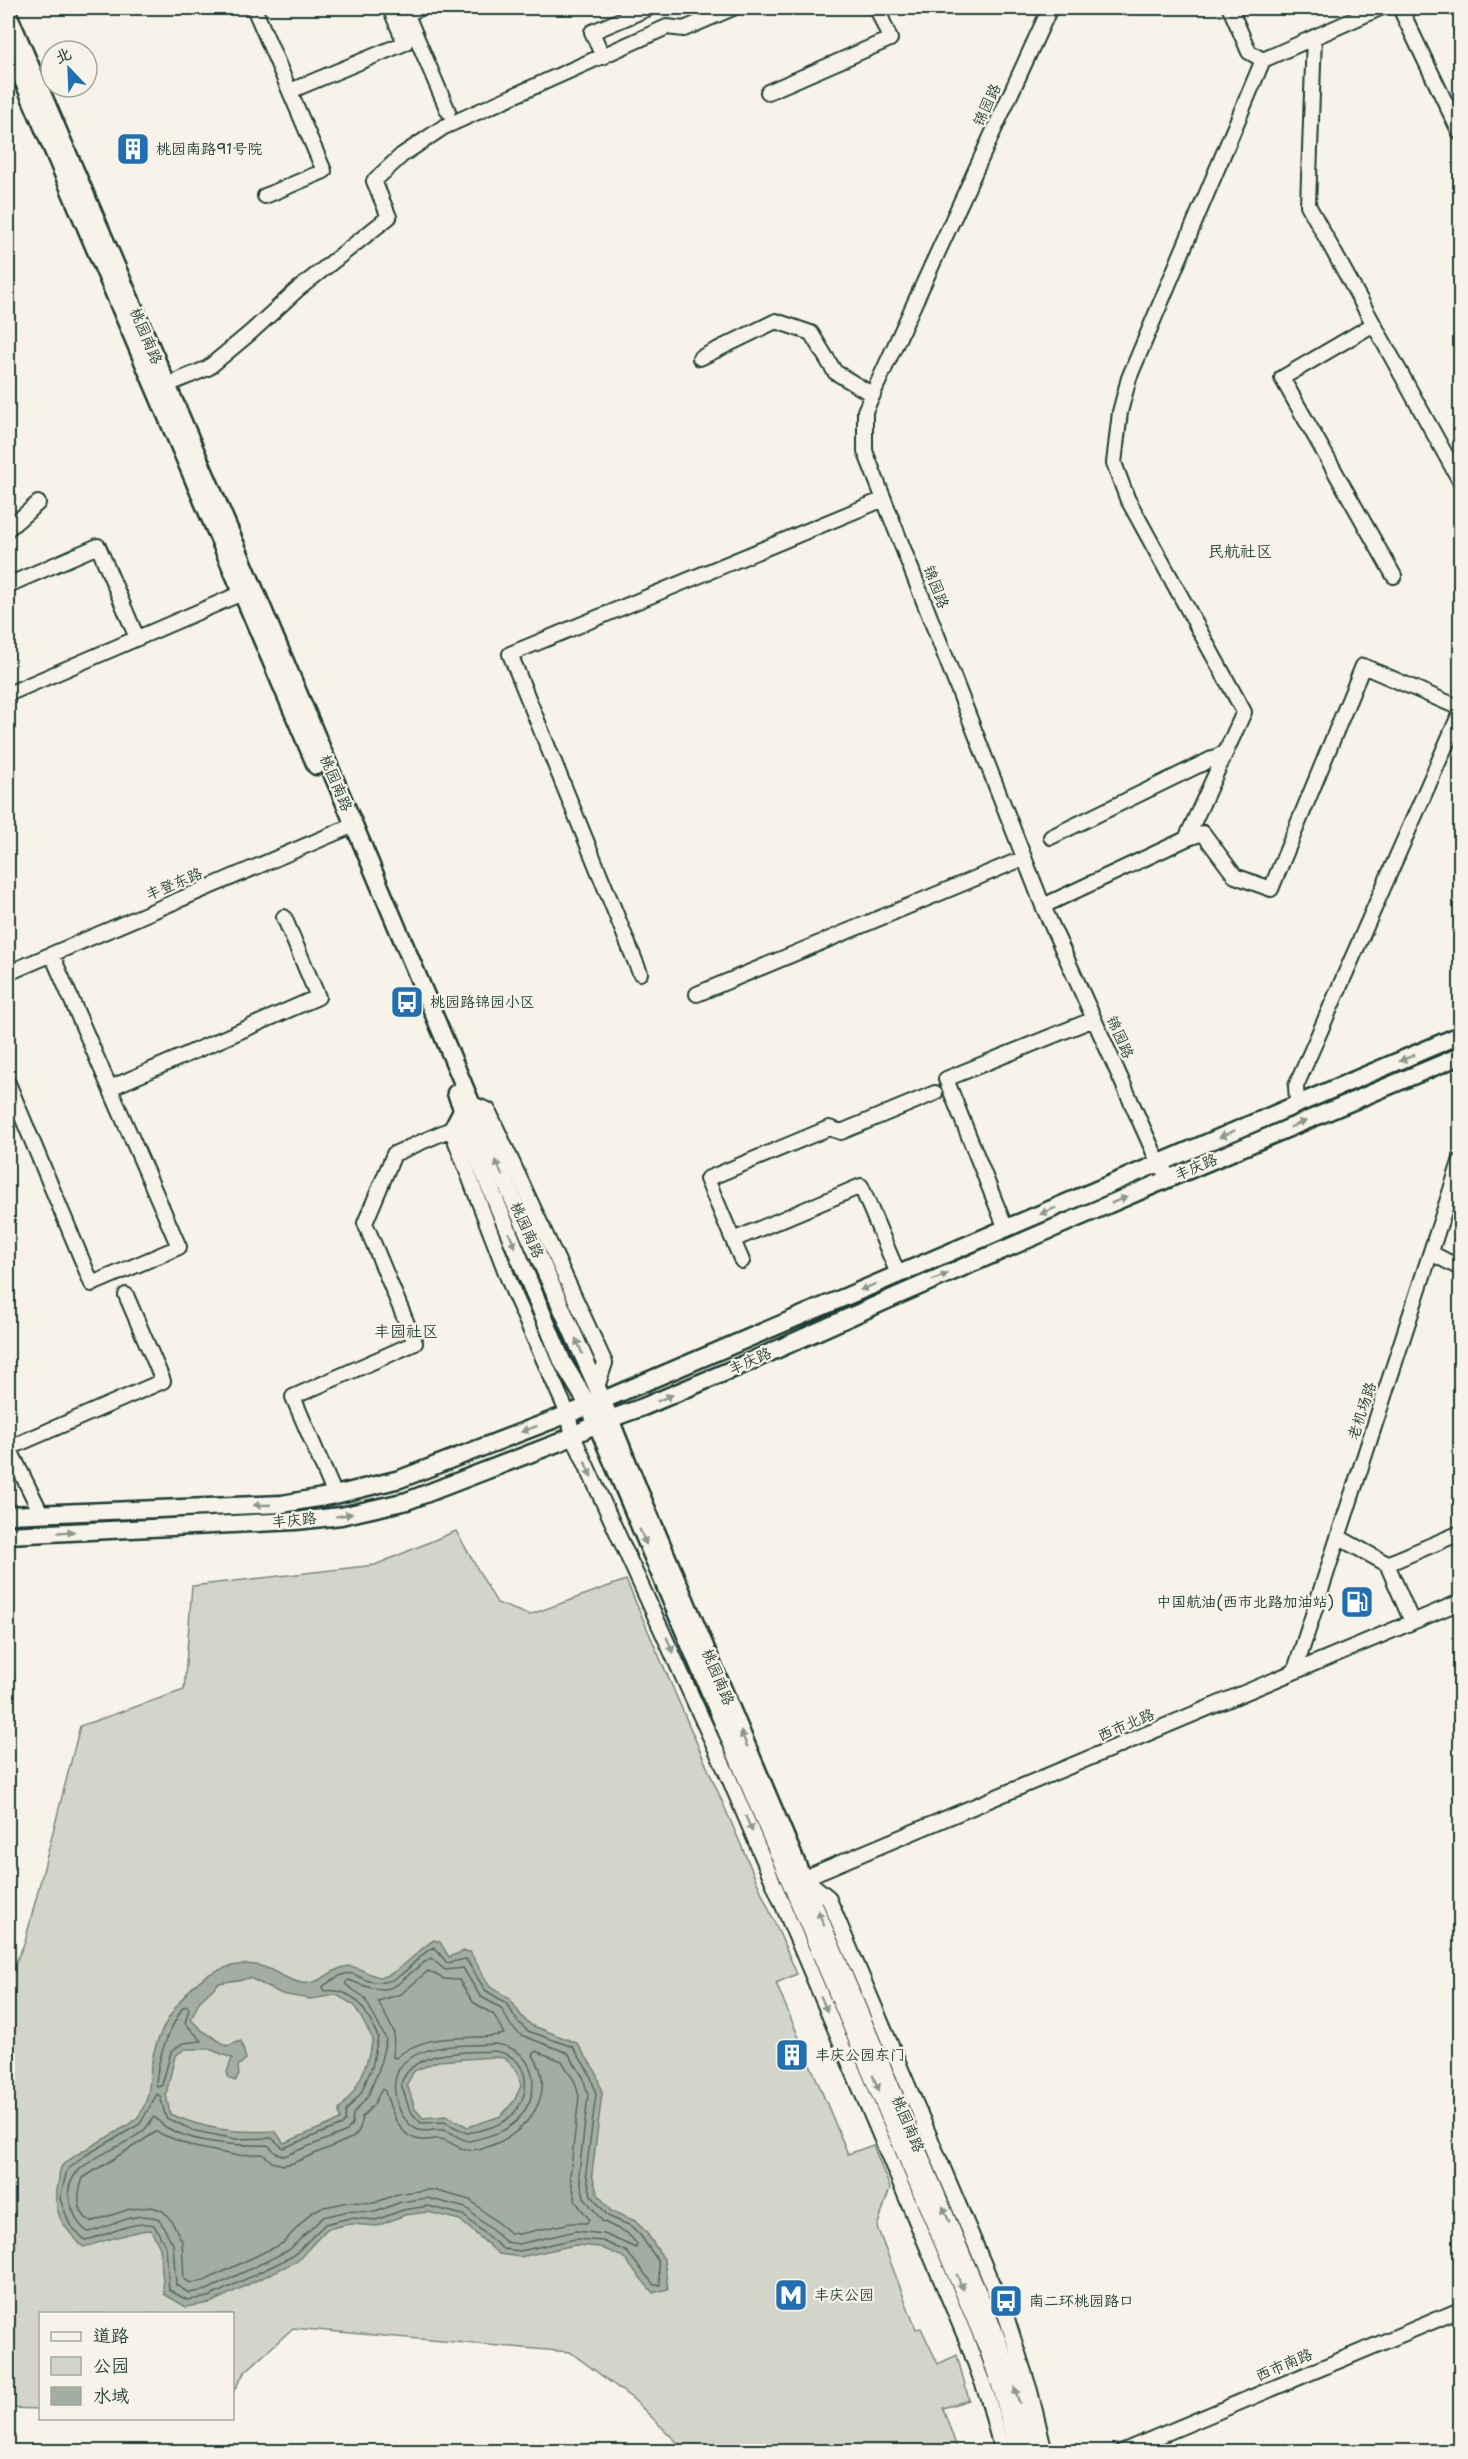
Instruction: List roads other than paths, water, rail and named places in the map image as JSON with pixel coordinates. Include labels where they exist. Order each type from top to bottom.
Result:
[{"type":"main road","name":"桃园南路","points":[[8,14],[167,385],[467,1106],[596,1397],[603,1422],[988,2350],[1003,2394],[1017,2451]]},
{"type":"main road","name":"桃园南路","points":[[8,45],[242,593],[349,827]]},
{"type":"main road","name":"丰庆路","points":[[8,1515],[282,1504],[335,1496],[400,1479],[568,1414],[596,1397],[1006,1229],[1461,1035]]},
{"type":"main road","name":"丰庆路","points":[[8,1535],[296,1521],[341,1516],[407,1501],[573,1436],[718,1375],[901,1293],[1461,1056]]},
{"type":"main road","name":"桃园南路","points":[[603,1422],[640,1493],[993,2328],[1015,2388],[1032,2451]]},
{"type":"street","points":[[254,8],[324,171],[265,196]]},
{"type":"street","points":[[290,91],[405,43],[390,8]]},
{"type":"street","points":[[421,8],[405,11],[448,111]]},
{"type":"street","points":[[603,57],[592,32],[649,8]]},
{"type":"street","points":[[167,385],[208,368],[297,290],[389,217],[374,181],[402,155],[444,127],[667,27],[684,30],[733,8]]},
{"type":"street","points":[[768,92],[890,39],[876,8]]},
{"type":"street","name":"锦园路","points":[[1050,8],[865,411],[865,451],[1043,906],[1159,1164],[1170,1178]]},
{"type":"street","points":[[1230,8],[1249,52],[1263,60]]},
{"type":"street","points":[[1186,839],[1245,712],[1127,498],[1114,463],[1120,412],[1129,378],[1263,60],[1380,8]]},
{"type":"street","points":[[1400,8],[1461,133]]},
{"type":"street","points":[[1314,37],[1308,205],[1461,481]]},
{"type":"street","points":[[700,358],[776,321],[811,333],[835,372],[873,395]]},
{"type":"street","points":[[1374,324],[1282,378],[1394,576]]},
{"type":"street","points":[[640,973],[510,654],[884,499]]},
{"type":"street","points":[[8,529],[38,503]]},
{"type":"street","points":[[8,585],[98,546],[137,638]]},
{"type":"street","points":[[8,694],[242,593]]},
{"type":"street","points":[[1043,906],[1203,833],[1235,876],[1271,889],[1363,666],[1461,708]]},
{"type":"street","points":[[1297,1103],[1296,1086],[1461,713]]},
{"type":"street","points":[[1051,837],[1226,752]]},
{"type":"street","name":"丰登东路","points":[[8,973],[349,827]]},
{"type":"street","points":[[697,994],[1024,858]]},
{"type":"street","points":[[110,1088],[318,997],[284,917]]},
{"type":"street","points":[[8,1083],[92,1284],[179,1247],[52,954]]},
{"type":"street","points":[[1006,1229],[946,1079],[1094,1019]]},
{"type":"street","points":[[742,1261],[707,1179],[829,1128],[841,1132],[935,1093]]},
{"type":"street","points":[[335,1496],[293,1397],[416,1343],[365,1223],[394,1154],[451,1129],[467,1106]]},
{"type":"street","points":[[451,1129],[513,1291],[568,1414],[573,1436],[655,1612],[768,1868],[967,2341],[988,2398],[1002,2451]]},
{"type":"street","name":"老机场路","points":[[1295,1670],[1461,1162]]},
{"type":"street","points":[[733,1240],[861,1186],[898,1274]]},
{"type":"street","points":[[1431,1253],[1461,1268]]},
{"type":"street","points":[[41,1514],[9,1448],[164,1381],[126,1296]]},
{"type":"street","points":[[1387,1564],[1461,1533]]},
{"type":"street","points":[[1338,1537],[1387,1564],[1412,1622]]},
{"type":"street","name":"西市北路","points":[[804,1878],[1461,1602]]},
{"type":"street","points":[[804,1878],[828,1897],[1007,2319],[1046,2451]]},
{"type":"street","name":"西市南路","points":[[1121,2451],[1461,2310]]},
{"type":"water","points":[[434,1940],[440,1942],[449,1957],[464,1951],[470,1952],[490,1987],[510,1999],[522,2017],[531,2025],[577,2043],[596,2072],[602,2093],[592,2174],[597,2193],[611,2211],[635,2221],[646,2232],[664,2259],[668,2289],[653,2293],[623,2257],[600,2247],[575,2245],[520,2257],[499,2254],[460,2220],[428,2212],[405,2215],[377,2226],[350,2224],[327,2229],[297,2261],[210,2303],[186,2307],[164,2294],[160,2248],[151,2230],[133,2232],[83,2247],[69,2232],[57,2209],[56,2200],[61,2167],[138,2117],[148,2096],[152,2061],[160,2036],[184,1997],[205,1977],[229,1967],[249,1964],[269,1969],[302,1983],[314,1982],[349,1966],[382,1977],[401,1967]],"holes":[[[250,1978],[282,1994],[310,1999],[337,1995],[354,2005],[373,2039],[361,2077],[339,2110],[340,2120],[284,2143],[275,2131],[221,2129],[196,2124],[170,2114],[166,2094],[175,2056],[185,2049],[209,2049],[232,2058],[227,2072],[229,2078],[235,2081],[239,2075],[238,2066],[246,2059],[241,2041],[227,2046],[203,2031],[191,2020],[199,2002],[219,1983]],[[505,2058],[517,2071],[521,2086],[514,2101],[501,2116],[468,2127],[446,2116],[423,2118],[415,2109],[407,2084],[414,2071],[438,2061]]]},
{"type":"place","name":"桃园南路91号院","points":[[133,149]]},
{"type":"place","name":"桃园路锦园小区","points":[[407,1002]]},
{"type":"place","name":"中国航油(西市北路加油站)","points":[[1357,1602]]},
{"type":"place","name":"丰庆公园东门","points":[[792,2055]]},
{"type":"place","name":"丰庆公园","points":[[791,2295]]},
{"type":"place","name":"南二环桃园路口","points":[[1006,2301]]},
{"type":"district","name":"民航社区","points":[[1240,551]]},
{"type":"district","name":"丰园社区","points":[[406,1331]]}]
